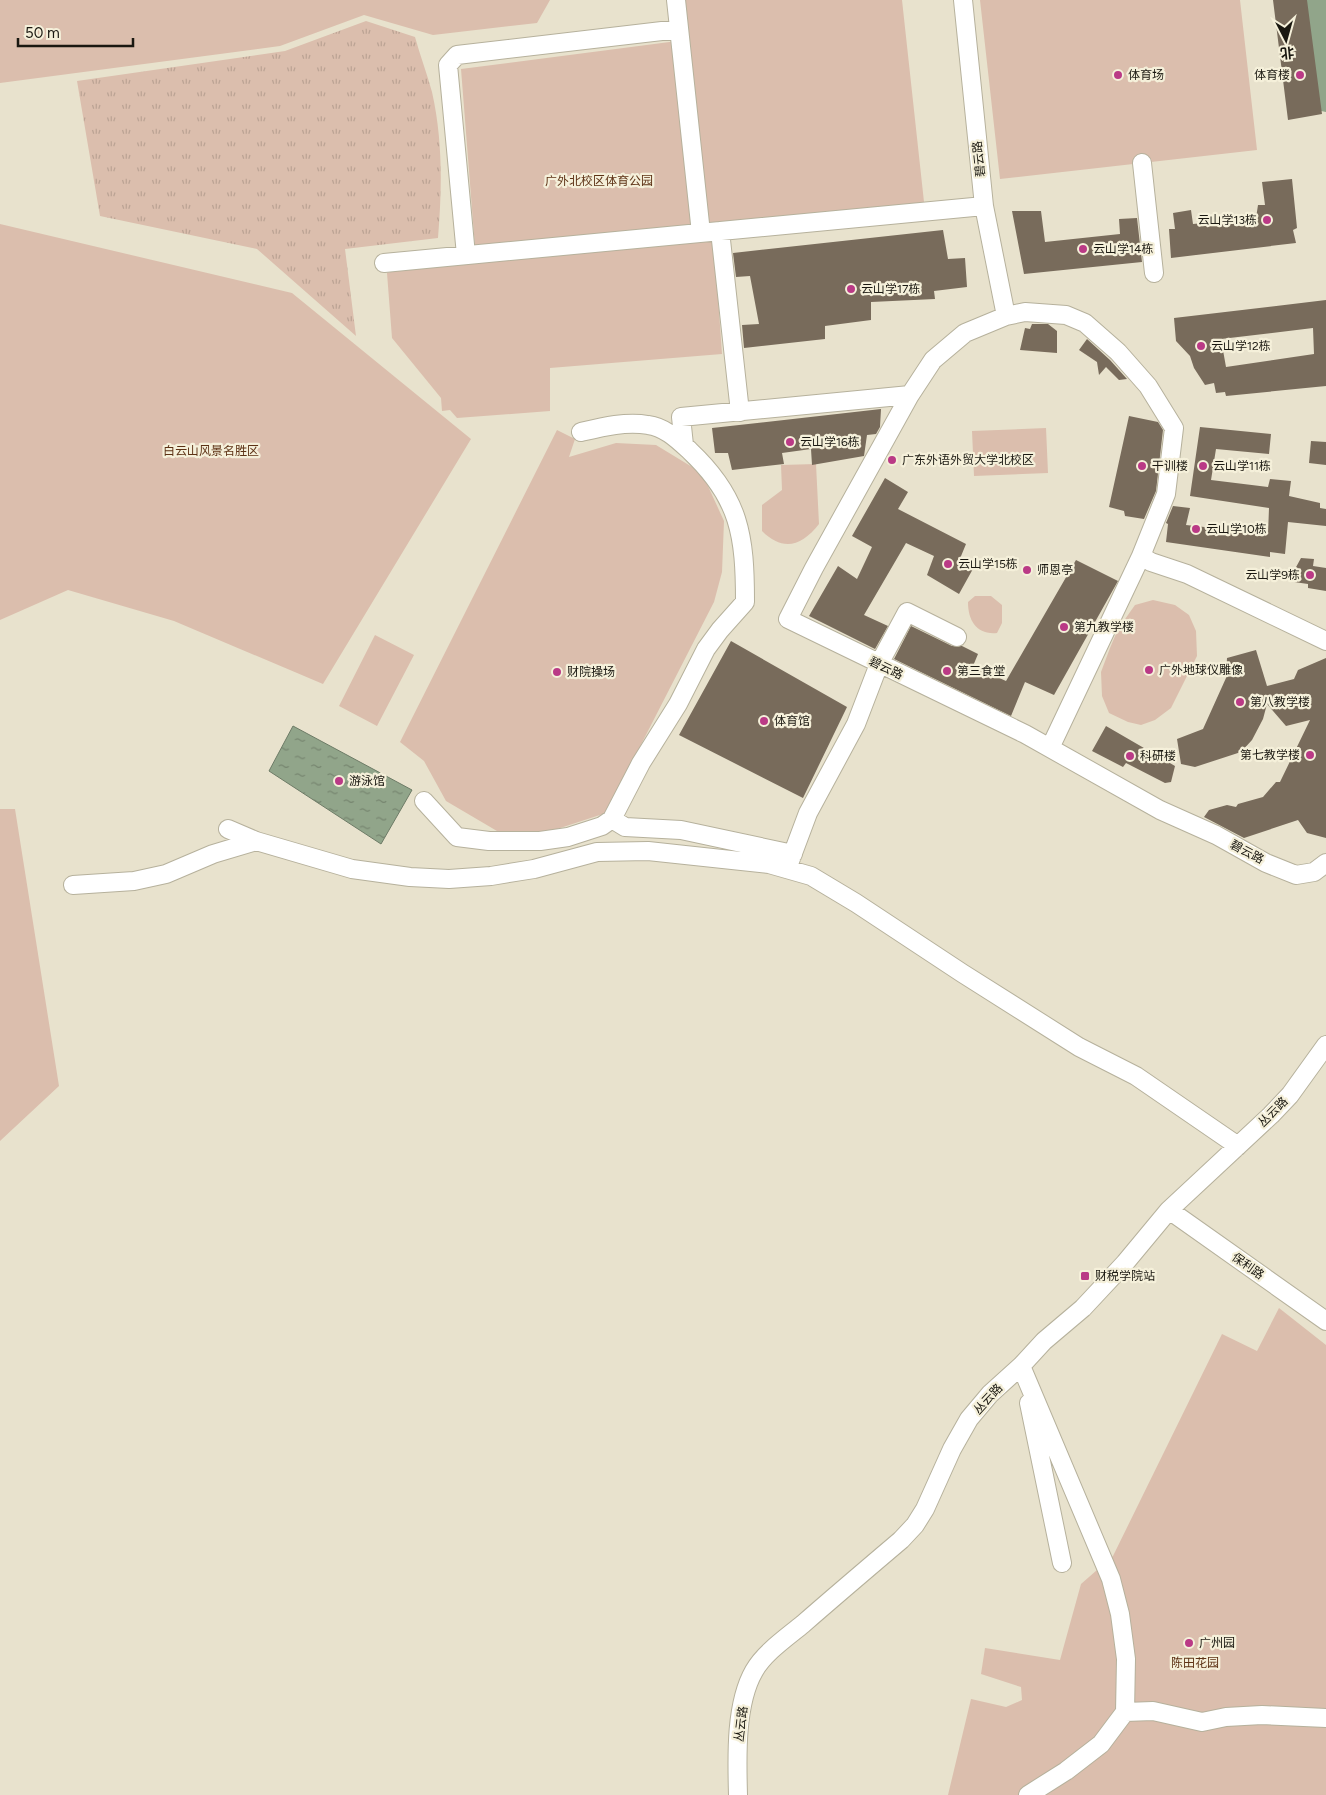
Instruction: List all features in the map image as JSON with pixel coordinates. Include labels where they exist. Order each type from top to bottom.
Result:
[{"type":"street","points":[[676,0],[701,233]]},
{"type":"street","name":"碧云路","points":[[963,0],[984,206],[1006,316]]},
{"type":"street","points":[[466,255],[448,64],[457,54],[679,29]]},
{"type":"street","points":[[1142,163],[1154,273]]},
{"type":"street","points":[[384,263],[984,206]]},
{"type":"street","points":[[720,231],[740,412]]},
{"type":"street","name":"碧云路","points":[[1050,748],[1141,556],[1166,494],[1174,428],[1148,386],[1118,352],[1085,323],[1066,315],[1025,312],[1006,316],[965,333],[933,360],[910,395],[814,568],[788,619],[1025,734],[1160,810],[1216,835],[1266,863],[1296,874],[1314,872],[1326,863]]},
{"type":"street","points":[[684,445],[681,417],[910,395]]},
{"type":"street","points":[[424,801],[456,837],[488,841],[540,841],[568,838],[602,826],[612,819],[641,763],[678,704],[706,649],[745,602],[743,539],[735,513],[717,478],[668,432],[649,425],[609,425],[581,432]]},
{"type":"street","points":[[1141,556],[1151,562],[1187,574],[1326,641]]},
{"type":"street","points":[[790,862],[808,813],[856,724],[879,664],[907,612],[957,636]]},
{"type":"street","points":[[612,819],[624,827],[681,830],[790,862],[1080,1047],[1136,1076],[1238,1146]]},
{"type":"street","points":[[228,829],[256,841],[352,869],[410,877],[448,879],[491,876],[534,869],[597,852],[648,851],[769,864],[790,862]]},
{"type":"street","points":[[73,885],[134,881],[166,874],[213,854],[256,841]]},
{"type":"street","name":"丛云路","points":[[738,1795],[738,1749],[741,1719],[746,1690],[754,1670],[776,1646],[901,1540],[915,1525],[925,1509],[952,1449],[969,1419],[990,1394],[1021,1366],[1044,1341],[1083,1308],[1125,1263],[1169,1210],[1290,1095],[1326,1045]]},
{"type":"street","name":"保利路","points":[[1169,1210],[1326,1321]]},
{"type":"street","points":[[1021,1366],[1062,1563]]},
{"type":"street","points":[[1021,1366],[1111,1579],[1120,1614],[1126,1659],[1125,1712],[1100,1744],[1066,1771],[1028,1795]]},
{"type":"street","points":[[1125,1712],[1153,1711],[1202,1722],[1226,1717],[1262,1715],[1326,1718]]},
{"type":"green space","points":[[0,0],[550,0],[537,23],[433,35],[364,15],[280,46],[0,83]]},
{"type":"green space","name":"广外北校区体育公园","points":[[684,0],[902,0],[924,202],[714,239],[722,354],[550,368],[550,411],[457,418],[450,410],[442,411],[441,398],[392,338],[387,273],[475,247],[461,69],[685,40]]},
{"type":"green space","name":"体育场","points":[[980,0],[1240,0],[1257,150],[1000,179]]},
{"type":"green space","points":[[366,21],[415,37],[436,110],[441,165],[440,201],[438,238],[345,249],[356,336],[257,249],[100,216],[77,81],[285,51]]},
{"type":"green space","name":"白云山风景名胜区","points":[[0,224],[292,293],[471,439],[323,684],[174,621],[68,590],[0,620]]},
{"type":"green space","points":[[1046,428],[1048,473],[974,476],[972,431]]},
{"type":"green space","name":"财院操场","points":[[557,430],[575,439],[569,457],[616,443],[656,445],[702,473],[724,521],[722,572],[714,602],[606,813],[548,832],[497,831],[446,801],[424,761],[400,742]]},
{"type":"green space","points":[[816,464],[819,524],[806,537],[792,544],[777,542],[762,531],[762,505],[782,490],[781,465]]},
{"type":"green space","points":[[975,596],[991,596],[1002,605],[1002,623],[997,633],[984,632],[972,621],[968,602]]},
{"type":"green space","points":[[1153,600],[1175,605],[1189,615],[1196,631],[1197,656],[1171,708],[1155,720],[1141,725],[1128,722],[1109,713],[1102,696],[1101,672],[1118,629],[1135,605]]},
{"type":"green space","points":[[375,635],[414,655],[377,726],[339,706]]},
{"type":"green space","points":[[0,809],[15,809],[59,1086],[0,1141]]},
{"type":"green space","name":"陈田花园","points":[[1279,1308],[1326,1345],[1326,1795],[948,1795],[971,1699],[1006,1707],[1022,1700],[1021,1687],[981,1674],[985,1648],[1060,1660],[1081,1584],[1113,1556],[1222,1334],[1257,1351]]},
{"type":"water","name":"游泳馆","points":[[293,726],[412,790],[381,844],[269,771]]},
{"type":"building","name":"体育楼","points":[[1273,0],[1307,0],[1322,114],[1288,120]]},
{"type":"building","name":"云山学13栋","points":[[1292,179],[1297,228],[1293,230],[1296,243],[1171,258],[1169,229],[1175,229],[1173,213],[1191,210],[1193,224],[1256,218],[1258,205],[1265,205],[1262,182]]},
{"type":"building","name":"云山学14栋","points":[[1012,211],[1041,211],[1045,242],[1120,234],[1119,219],[1137,218],[1142,262],[1024,274]]},
{"type":"building","name":"云山学17栋","points":[[943,230],[948,259],[965,258],[967,287],[934,291],[935,299],[871,302],[871,320],[825,326],[825,339],[744,348],[742,325],[759,324],[750,276],[736,277],[733,253]]},
{"type":"building","name":"云山学12栋","points":[[1326,300],[1326,386],[1226,396],[1225,392],[1216,393],[1214,383],[1205,385],[1194,368],[1190,356],[1176,341],[1174,318]],"holes":[[[1313,328],[1314,354],[1226,367],[1221,339]]]},
{"type":"building","points":[[1032,324],[1048,324],[1057,331],[1057,353],[1020,350],[1025,328],[1030,329]]},
{"type":"building","points":[[1087,339],[1127,379],[1119,380],[1106,367],[1099,375],[1097,362],[1079,350]]},
{"type":"building","name":"云山学16栋","points":[[881,409],[880,427],[876,434],[867,435],[864,456],[812,465],[811,449],[782,453],[784,464],[732,470],[728,453],[715,453],[712,428]]},
{"type":"building","name":"干训楼","points":[[1129,416],[1158,422],[1163,430],[1156,491],[1144,519],[1125,516],[1124,511],[1109,507]]},
{"type":"building","points":[[1200,427],[1271,434],[1269,454],[1216,449],[1211,480],[1268,487],[1270,479],[1291,481],[1289,496],[1320,503],[1320,508],[1326,509],[1326,526],[1288,522],[1285,554],[1270,552],[1270,557],[1166,542],[1168,524],[1166,523],[1173,506],[1190,508],[1186,525],[1268,534],[1269,508],[1190,496]]},
{"type":"building","points":[[1311,441],[1326,442],[1326,465],[1309,463]]},
{"type":"building","name":"云山学15栋","points":[[885,478],[908,492],[898,509],[966,544],[959,561],[974,567],[959,594],[927,575],[934,556],[906,543],[864,615],[888,626],[875,649],[809,616],[838,566],[857,579],[872,547],[852,536]]},
{"type":"building","name":"云山学9栋","points":[[1301,558],[1314,559],[1313,566],[1326,568],[1326,591],[1308,588],[1308,584],[1294,582],[1295,569]]},
{"type":"building","points":[[1076,560],[1118,581],[1054,695],[1025,682],[1011,716],[894,659],[911,626],[952,646],[962,646],[978,654],[973,666],[1006,681]]},
{"type":"building","name":"体育馆","points":[[731,641],[847,707],[803,798],[679,735]]},
{"type":"building","name":"第七教学楼","points":[[1256,650],[1267,686],[1294,679],[1298,670],[1326,658],[1326,838],[1307,833],[1298,820],[1244,838],[1204,817],[1209,810],[1227,805],[1236,807],[1238,804],[1263,797],[1276,782],[1280,782],[1310,720],[1286,726],[1267,704],[1263,719],[1252,740],[1241,752],[1195,767],[1181,764],[1177,739],[1203,729],[1226,678],[1227,658]]},
{"type":"building","name":"科研楼","points":[[1106,726],[1175,766],[1171,782],[1165,783],[1126,763],[1123,767],[1092,751]]},
{"type":"waterway","points":[[1313,0],[1326,98]]},
{"type":"place","name":"体育场","points":[[1118,75]]},
{"type":"place","name":"体育楼","points":[[1300,75]]},
{"type":"place","name":"云山学13栋","points":[[1267,220]]},
{"type":"place","name":"云山学14栋","points":[[1083,249]]},
{"type":"place","name":"云山学17栋","points":[[851,289]]},
{"type":"place","name":"云山学12栋","points":[[1201,346]]},
{"type":"place","name":"云山学16栋","points":[[790,442]]},
{"type":"place","name":"广东外语外贸大学北校区","points":[[892,460]]},
{"type":"place","name":"干训楼","points":[[1142,466]]},
{"type":"place","name":"云山学11栋","points":[[1203,466]]},
{"type":"place","name":"云山学10栋","points":[[1196,529]]},
{"type":"place","name":"云山学15栋","points":[[948,564]]},
{"type":"place","name":"师恩亭","points":[[1027,570]]},
{"type":"place","name":"云山学9栋","points":[[1310,575]]},
{"type":"place","name":"第九教学楼","points":[[1064,627]]},
{"type":"place","name":"广外地球仪雕像","points":[[1149,670]]},
{"type":"place","name":"第三食堂","points":[[947,671]]},
{"type":"place","name":"财院操场","points":[[557,672]]},
{"type":"place","name":"第八教学楼","points":[[1240,702]]},
{"type":"place","name":"体育馆","points":[[764,721]]},
{"type":"place","name":"第七教学楼","points":[[1310,755]]},
{"type":"place","name":"科研楼","points":[[1130,756]]},
{"type":"place","name":"游泳馆","points":[[339,781]]},
{"type":"place","name":"财税学院站","points":[[1085,1276]]},
{"type":"place","name":"广州园","points":[[1189,1643]]}]
